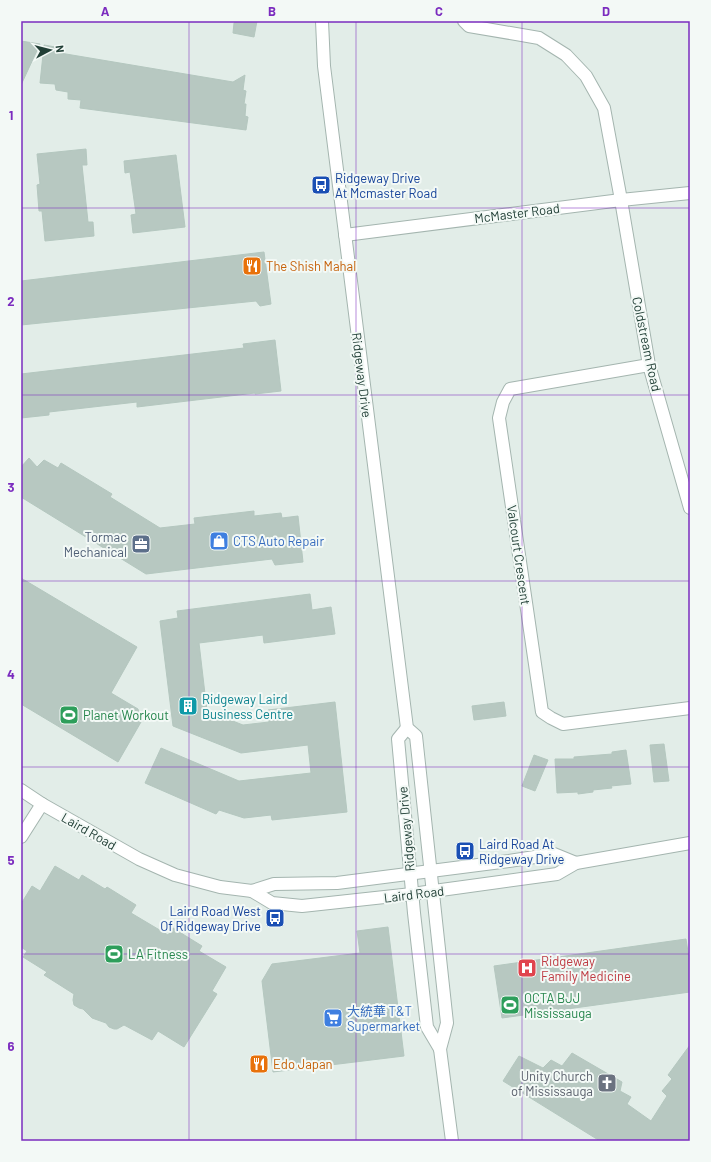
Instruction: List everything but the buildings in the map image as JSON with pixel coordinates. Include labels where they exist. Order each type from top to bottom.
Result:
[{"type":"street","name":"Ridgeway Drive","points":[[322,21],[324,66],[406,728],[398,739],[412,894],[427,1027],[440,1049]]},
{"type":"street","name":"Coldstream Road","points":[[464,21],[469,26],[539,38],[566,55],[586,76],[604,108],[649,364],[690,508]]},
{"type":"street","name":"McMaster Road","points":[[345,235],[621,200],[690,193]]},
{"type":"street","name":"Valcourt Crescent","points":[[649,364],[510,389],[503,402],[499,418],[542,712],[550,718],[563,724],[690,708]]},
{"type":"street","name":"Ridgeway Drive","points":[[406,728],[416,736],[447,1023],[440,1049],[452,1141]]},
{"type":"street","name":"Laird Road","points":[[21,790],[42,804],[139,859],[175,875],[220,887],[252,891],[272,903],[302,906],[412,894],[557,874],[576,863],[690,843]]},
{"type":"street","points":[[21,837],[42,804]]},
{"type":"street","name":"Laird Road","points":[[252,891],[274,884],[337,882],[410,874],[554,854],[576,863]]},
{"type":"place","name":"Ridgeway Drive At Mcmaster Road","points":[[321,185]]},
{"type":"place","name":"The Shish Mahal","points":[[252,266]]},
{"type":"place","name":"CTS Auto Repair","points":[[219,541]]},
{"type":"place","name":"Tormac Mechanical","points":[[141,544]]},
{"type":"place","name":"Ridgeway Laird Business Centre","points":[[188,706]]},
{"type":"place","name":"Planet Workout","points":[[69,715]]},
{"type":"place","name":"Laird Road At Ridgeway Drive","points":[[465,851]]},
{"type":"place","name":"Laird Road West Of Ridgeway Drive","points":[[275,918]]},
{"type":"place","name":"LA Fitness","points":[[114,954]]},
{"type":"place","name":"Ridgeway Family Medicine","points":[[527,968]]},
{"type":"place","name":"OCTA BJJ Mississauga","points":[[510,1005]]},
{"type":"place","name":"大統華 T&T Supermarket","points":[[333,1018]]},
{"type":"place","name":"Edo Japan","points":[[259,1064]]},
{"type":"place","name":"Unity Church of Mississauga","points":[[607,1083]]}]
